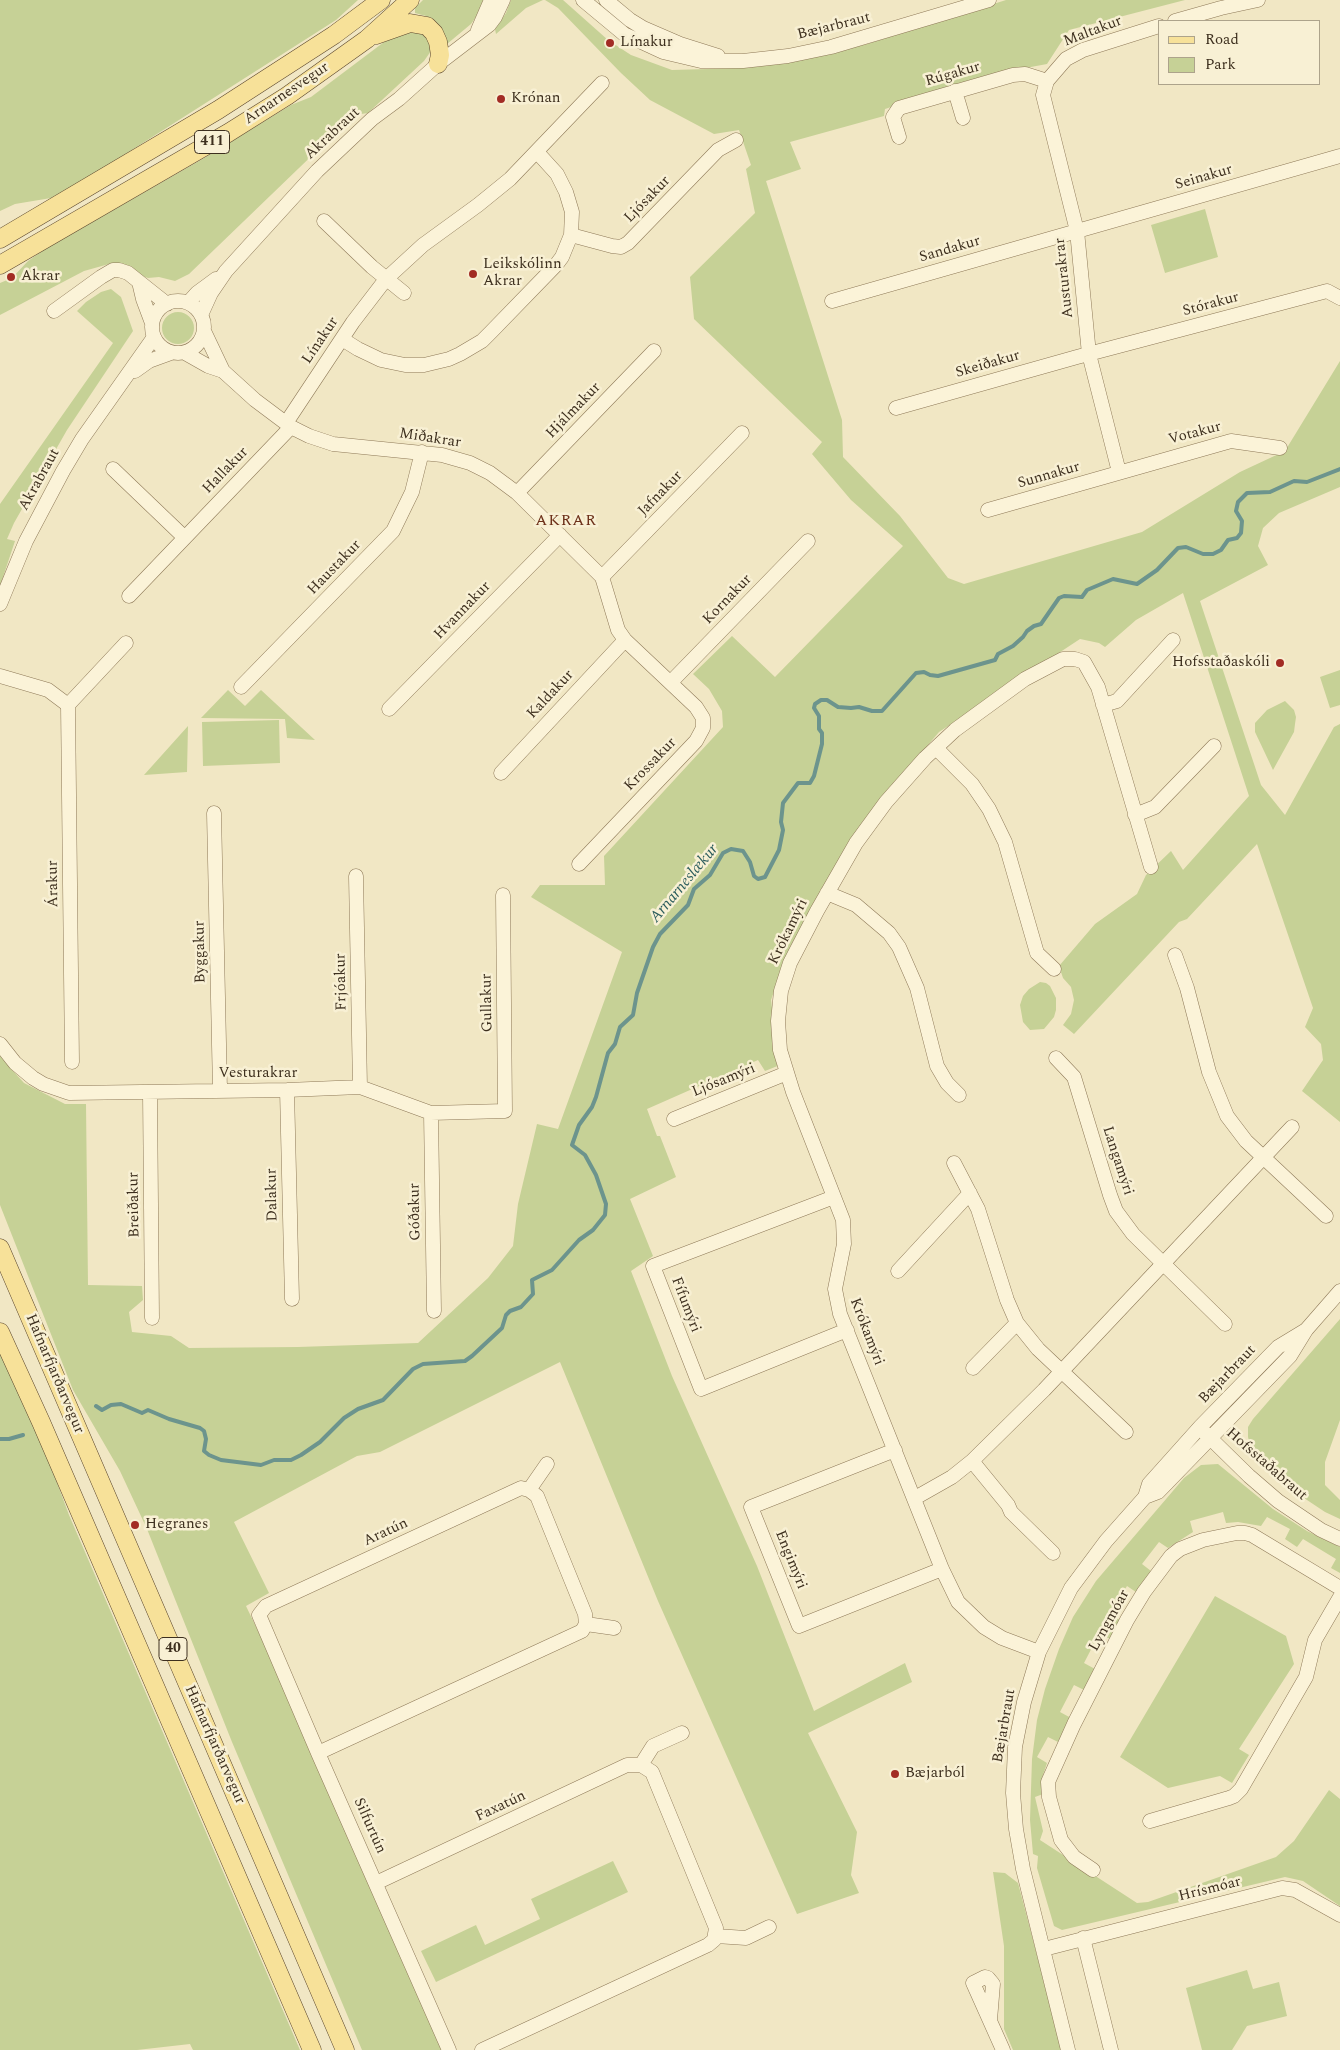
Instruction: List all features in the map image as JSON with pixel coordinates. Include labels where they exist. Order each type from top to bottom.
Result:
[{"type":"main road","name":"Arnarnesvegur","points":[[0,239],[226,106],[334,35],[382,0]]},
{"type":"main road","name":"Arnarnesvegur","points":[[0,264],[243,124],[287,96],[367,39],[410,0]]},
{"type":"main road","points":[[367,39],[410,23],[424,25],[431,29],[438,42],[440,55],[438,64]]},
{"type":"main road","name":"Hafnarfjarðarvegur","points":[[0,1248],[345,2050]]},
{"type":"main road","name":"Hafnarfjarðarvegur","points":[[0,1332],[45,1431],[312,2050]]},
{"type":"street","name":"Akrabraut","points":[[476,35],[491,0]]},
{"type":"street","name":"Akrabraut","points":[[201,315],[211,293],[226,271],[337,151],[438,64],[476,35],[495,17],[503,0]]},
{"type":"street","name":"Bæjarbraut","points":[[582,0],[624,34],[663,52],[701,61],[743,61],[788,56],[832,47],[989,0]]},
{"type":"street","name":"Bæjarbraut","points":[[606,0],[630,20],[669,40],[705,53],[743,61]]},
{"type":"street","points":[[1178,20],[1258,0]]},
{"type":"street","name":"Maltakur","points":[[1047,81],[1060,64],[1075,54],[1158,26]]},
{"type":"street","name":"Rúgakur","points":[[899,137],[893,121],[896,110],[1013,74],[1025,74],[1047,81]]},
{"type":"street","name":"Austurakrar","points":[[1047,81],[1043,95],[1076,231],[1089,354],[1119,472]]},
{"type":"street","name":"Línakur","points":[[288,425],[342,339],[386,279],[423,245],[494,193],[537,152],[602,83]]},
{"type":"street","points":[[955,91],[963,118]]},
{"type":"street","name":"Ljósakur","points":[[571,235],[612,246],[621,247],[628,243],[718,150],[736,140]]},
{"type":"street","points":[[342,339],[381,360],[405,365],[437,363],[460,354],[482,341],[550,272],[562,257],[571,235],[572,212],[566,192],[557,174],[537,152]]},
{"type":"street","name":"Seinakur","points":[[1076,231],[1340,156]]},
{"type":"street","points":[[324,221],[404,294]]},
{"type":"street","name":"Sandakur","points":[[832,301],[1076,231]]},
{"type":"street","points":[[54,311],[72,296],[114,270],[124,270],[167,304]]},
{"type":"street","name":"Akrabraut","points":[[188,303],[197,293],[226,271]]},
{"type":"street","points":[[139,282],[143,299],[153,330],[158,344],[178,353],[198,345],[204,331],[201,315],[196,308],[188,303],[174,302],[160,309],[153,330]]},
{"type":"street","name":"Stórakur","points":[[1089,354],[1328,291],[1340,298]]},
{"type":"street","name":"Akrabraut","points":[[0,604],[26,541],[48,496],[82,439],[125,380],[153,330]]},
{"type":"street","name":"Miðakrar","points":[[204,331],[223,371],[255,400],[288,425],[309,436],[333,444],[422,452],[456,458],[490,473],[517,493],[602,577],[618,630],[625,640],[671,682]]},
{"type":"street","name":"Hjálmakur","points":[[517,493],[654,351]]},
{"type":"street","name":"Akrabraut","points":[[125,380],[150,360],[178,353]]},
{"type":"street","name":"Miðakrar","points":[[178,353],[223,371]]},
{"type":"street","name":"Skeiðakur","points":[[896,408],[1089,354]]},
{"type":"street","name":"Hallakur","points":[[129,596],[288,425]]},
{"type":"street","name":"Jafnakur","points":[[602,577],[742,433]]},
{"type":"street","name":"Votakur","points":[[1119,472],[1231,441],[1280,448]]},
{"type":"street","name":"Haustakur","points":[[241,687],[393,531],[412,492],[422,452]]},
{"type":"street","points":[[113,469],[184,537]]},
{"type":"street","name":"Sunnakur","points":[[988,510],[1119,472]]},
{"type":"street","name":"Hvannakur","points":[[389,709],[560,534]]},
{"type":"street","name":"Kornakur","points":[[671,682],[808,541]]},
{"type":"street","name":"Kaldakur","points":[[500,773],[625,640]]},
{"type":"street","points":[[1103,705],[1117,701],[1173,640]]},
{"type":"street","points":[[0,676],[48,690],[68,705],[126,643]]},
{"type":"street","name":"Krókamýri","points":[[1038,1652],[1002,1638],[984,1627],[958,1602],[942,1569],[847,1330],[835,1297],[835,1281],[844,1244],[844,1220],[787,1073],[780,1050],[778,1035],[781,991],[790,963],[827,893],[870,822],[905,780],[955,730],[1018,684],[1063,659],[1074,659],[1084,662],[1098,687],[1151,867]]},
{"type":"street","name":"Krossakur","points":[[579,864],[699,737],[703,728],[701,714],[671,682]]},
{"type":"street","name":"Árakur","points":[[68,705],[72,1062]]},
{"type":"street","points":[[1136,815],[1162,802],[1214,746]]},
{"type":"street","points":[[936,748],[972,784],[989,809],[1005,842],[1037,953],[1054,969]]},
{"type":"street","name":"Byggakur","points":[[214,812],[220,1090]]},
{"type":"street","name":"Frjóakur","points":[[356,876],[360,1087]]},
{"type":"street","name":"Krókamýri","points":[[827,893],[856,905],[889,933],[899,947],[917,988],[937,1066],[947,1083],[958,1094]]},
{"type":"street","name":"Gullakur","points":[[503,895],[505,1111]]},
{"type":"street","points":[[1174,956],[1187,988],[1209,1072],[1227,1116],[1246,1141],[1326,1216]]},
{"type":"street","name":"Vesturakrar","points":[[0,1044],[15,1063],[38,1081],[69,1093],[360,1087],[430,1113],[505,1111]]},
{"type":"street","name":"Langamýri","points":[[1056,1058],[1074,1077],[1116,1211],[1133,1234],[1225,1324]]},
{"type":"street","name":"Ljósamýri","points":[[674,1119],[787,1073]]},
{"type":"street","name":"Dalakur","points":[[287,1090],[292,1299]]},
{"type":"street","name":"Breiðakur","points":[[150,1092],[152,1318]]},
{"type":"street","name":"Góðakur","points":[[430,1113],[434,1311]]},
{"type":"street","points":[[914,1498],[952,1477],[972,1461],[1062,1371],[1292,1127]]},
{"type":"street","points":[[954,1163],[978,1209],[1007,1300],[1017,1323],[1038,1349],[1126,1432]]},
{"type":"street","points":[[898,1270],[970,1193]]},
{"type":"street","name":"Fífumýri","points":[[834,1197],[653,1266],[701,1389],[847,1330]]},
{"type":"street","name":"Bæjarbraut","points":[[1145,1497],[1158,1492],[1290,1356],[1306,1330],[1340,1291]]},
{"type":"street","points":[[973,1368],[1017,1323]]},
{"type":"street","name":"Bæjarbraut","points":[[1068,2050],[1023,1869],[1016,1829],[1013,1793],[1016,1740],[1038,1652],[1072,1588],[1106,1541],[1145,1497],[1149,1484],[1200,1427],[1278,1347],[1306,1330]]},
{"type":"street","name":"Hofsstaðabraut","points":[[1200,1427],[1248,1476],[1278,1501],[1321,1530],[1340,1539]]},
{"type":"street","name":"Engimýri","points":[[895,1450],[751,1507],[799,1626],[942,1569]]},
{"type":"street","points":[[972,1461],[1008,1505],[1011,1512],[1053,1553]]},
{"type":"street","points":[[318,1753],[578,1634],[586,1624],[585,1614],[537,1496],[529,1490],[546,1464]]},
{"type":"street","name":"Aratún","points":[[259,1615],[266,1606],[521,1488],[529,1490]]},
{"type":"street","name":"Lyngmóar","points":[[1093,1870],[1074,1857],[1062,1840],[1049,1797],[1048,1782],[1074,1724],[1127,1620],[1144,1592],[1171,1556],[1180,1549],[1203,1540],[1237,1533],[1252,1535],[1340,1588]]},
{"type":"street","points":[[1150,1821],[1229,1798],[1241,1789],[1306,1677],[1316,1640],[1340,1597]]},
{"type":"street","name":"Silfurtún","points":[[259,1615],[449,2050]]},
{"type":"street","points":[[586,1624],[614,1628]]},
{"type":"street","points":[[682,1733],[653,1746],[641,1765],[652,1772],[714,1923],[716,1936]]},
{"type":"street","name":"Faxatún","points":[[376,1883],[627,1765],[641,1765]]},
{"type":"street","name":"Hrísmóar","points":[[1044,1949],[1282,1888],[1295,1890],[1340,1915]]},
{"type":"street","points":[[716,1936],[746,1938],[769,1927]]},
{"type":"street","points":[[482,2050],[708,1945],[716,1936]]},
{"type":"street","points":[[1083,1938],[1111,2050]]},
{"type":"street","points":[[990,2020],[1003,2050]]},
{"type":"green space","points":[[0,0],[358,0],[336,20],[91,176],[51,198],[15,204],[0,211]]},
{"type":"green space","points":[[423,0],[485,0],[483,7],[471,24],[447,44],[436,24],[426,16],[415,13],[415,8]]},
{"type":"green space","points":[[511,0],[543,0],[526,8],[496,34],[495,29],[506,13]]},
{"type":"green space","points":[[545,0],[563,0],[608,40],[631,55],[672,70],[743,68],[864,45],[1006,0],[1185,0],[1069,30],[1047,64],[993,74],[885,109],[884,116],[790,142],[801,169],[766,181],[842,420],[843,457],[900,516],[948,578],[964,584],[1142,532],[1240,472],[1285,451],[1340,361],[1340,487],[1279,513],[1263,528],[1258,546],[1268,565],[1200,601],[1261,785],[1285,815],[1334,727],[1340,724],[1340,1122],[1302,1091],[1323,1060],[1321,1044],[1305,1027],[1313,1008],[1257,844],[1187,919],[1179,922],[1074,1034],[1063,1025],[1071,1014],[1074,1000],[1071,987],[1063,978],[1059,966],[1095,924],[1137,894],[1146,875],[1171,851],[1183,870],[1249,796],[1183,593],[1136,620],[1105,647],[1099,643],[1080,639],[939,732],[861,824],[790,947],[771,1000],[780,1065],[765,1071],[758,1060],[647,1109],[676,1177],[630,1199],[653,1256],[631,1271],[672,1376],[757,1566],[814,1711],[905,1663],[912,1682],[808,1733],[857,1832],[851,1875],[859,1893],[797,1914],[658,1601],[560,1362],[380,1452],[357,1456],[234,1522],[269,1593],[246,1606],[304,1727],[445,2050],[362,2050],[232,1742],[147,1529],[120,1471],[73,1390],[0,1205],[0,1052],[6,1063],[24,1083],[65,1104],[86,1104],[88,1285],[142,1286],[143,1300],[129,1312],[132,1332],[171,1336],[189,1348],[418,1343],[488,1278],[513,1246],[518,1204],[537,1124],[558,1129],[622,952],[531,897],[540,885],[605,885],[604,856],[723,727],[722,711],[709,689],[693,674],[732,636],[775,677],[903,546],[851,500],[812,454],[822,442],[694,319],[690,277],[755,213],[746,169],[751,165],[739,130],[714,134],[650,100],[558,8]]},
{"type":"green space","points":[[421,29],[430,42],[431,51],[424,61],[368,113],[354,115],[189,274],[175,281],[159,277],[148,278],[109,264],[84,271],[0,315],[0,283],[12,278],[28,261],[45,249],[206,157],[291,105],[311,97],[396,33]]},
{"type":"green space","points":[[1205,209],[1218,257],[1165,273],[1151,225]]},
{"type":"green space","points":[[111,289],[121,297],[133,331],[67,430],[14,523],[7,539],[15,541],[0,586],[0,504],[113,343],[77,311],[101,292]]},
{"type":"green space","points":[[178,312],[189,317],[194,328],[189,339],[178,344],[167,339],[162,328],[167,317]]},
{"type":"green space","points":[[1340,670],[1340,705],[1330,708],[1320,677]]},
{"type":"green space","points":[[228,690],[245,706],[261,690],[315,740],[287,738],[285,719],[201,718]]},
{"type":"green space","points":[[1285,701],[1294,710],[1296,717],[1294,732],[1273,770],[1255,732],[1255,723],[1267,710]]},
{"type":"green space","points":[[279,720],[280,763],[203,766],[202,722]]},
{"type":"green space","points":[[188,726],[187,772],[144,775]]},
{"type":"green space","points":[[1040,982],[1050,986],[1056,998],[1056,1010],[1054,1017],[1044,1029],[1030,1030],[1023,1022],[1020,1005],[1023,996],[1029,989]]},
{"type":"green space","points":[[1340,1319],[1340,1420],[1325,1462],[1325,1485],[1340,1500],[1340,1519],[1325,1512],[1292,1490],[1269,1469],[1250,1445],[1248,1427]]},
{"type":"green space","points":[[0,1352],[49,1461],[69,1515],[300,2050],[193,2050],[190,2044],[137,2050],[0,2050]]},
{"type":"green space","points":[[1218,1464],[1273,1509],[1307,1531],[1340,1547],[1340,1573],[1331,1568],[1336,1559],[1303,1539],[1297,1547],[1285,1539],[1290,1529],[1267,1517],[1261,1526],[1238,1522],[1226,1523],[1223,1512],[1190,1521],[1193,1532],[1168,1548],[1159,1542],[1142,1564],[1151,1571],[1136,1592],[1127,1586],[1110,1614],[1120,1620],[1110,1639],[1099,1634],[1084,1663],[1095,1669],[1084,1690],[1074,1685],[1060,1712],[1071,1718],[1058,1742],[1048,1737],[1037,1757],[1047,1763],[1042,1778],[1043,1794],[1035,1797],[1043,1831],[1040,1840],[1137,1903],[1148,1902],[1276,1857],[1294,1841],[1329,1790],[1340,1799],[1340,1906],[1303,1881],[1285,1877],[1062,1930],[1054,1926],[1037,1868],[1038,1856],[1033,1854],[1030,1820],[1032,1759],[1037,1720],[1045,1689],[1073,1617],[1096,1581],[1184,1478],[1201,1465]]},
{"type":"green space","points":[[1215,1596],[1286,1636],[1294,1664],[1239,1749],[1249,1755],[1232,1783],[1220,1776],[1168,1788],[1120,1757]]},
{"type":"green space","points":[[613,1861],[628,1892],[436,1982],[421,1951],[476,1925],[485,1945],[540,1919],[531,1899]]},
{"type":"green space","points":[[993,1872],[1005,1873],[1018,1883],[1062,2050],[1013,2050],[1004,2029],[1004,1946]]},
{"type":"green space","points":[[1247,1970],[1253,1989],[1279,1982],[1287,2016],[1247,2026],[1232,2050],[1202,2050],[1186,1988]]},
{"type":"waterway","name":"Arnarneslækur","points":[[96,1406],[102,1410],[111,1405],[121,1404],[142,1413],[148,1410],[169,1419],[200,1428],[204,1431],[206,1439],[204,1451],[209,1455],[221,1460],[261,1465],[274,1460],[291,1460],[301,1455],[320,1442],[344,1418],[358,1409],[383,1400],[413,1369],[423,1364],[465,1361],[472,1356],[502,1328],[506,1315],[510,1311],[521,1307],[533,1294],[532,1280],[552,1270],[579,1240],[593,1230],[605,1215],[606,1204],[596,1175],[585,1155],[572,1145],[579,1125],[592,1107],[596,1097],[608,1053],[615,1044],[620,1027],[633,1015],[637,993],[653,947],[660,934],[688,905],[694,889],[710,875],[723,853],[731,849],[743,851],[750,862],[754,876],[758,879],[765,877],[779,850],[783,830],[781,822],[783,803],[798,783],[810,783],[814,776],[822,744],[822,733],[819,729],[819,716],[814,708],[815,704],[821,700],[827,700],[838,707],[859,707],[872,711],[882,711],[916,673],[924,672],[938,676],[995,660],[998,654],[1013,646],[1027,631],[1041,624],[1059,598],[1064,596],[1082,597],[1087,590],[1113,579],[1137,584],[1157,570],[1178,548],[1186,547],[1203,554],[1213,554],[1221,550],[1228,540],[1237,538],[1241,533],[1242,521],[1236,511],[1238,502],[1247,493],[1270,492],[1294,481],[1307,482],[1340,469]]},
{"type":"waterway","name":"Arnarneslækur","points":[[0,1439],[9,1439],[23,1435]]},
{"type":"place","name":"Línakur","points":[[610,43]]},
{"type":"place","name":"Krónan","points":[[501,99]]},
{"type":"place","name":"Leikskólinn Akrar","points":[[473,274]]},
{"type":"place","name":"Akrar","points":[[11,277]]},
{"type":"place","name":"Hofsstaðaskóli","points":[[1280,663]]},
{"type":"place","name":"Hegranes","points":[[135,1525]]},
{"type":"place","name":"Bæjarból","points":[[895,1774]]},
{"type":"district","name":"AKRAR","points":[[566,522]]}]
